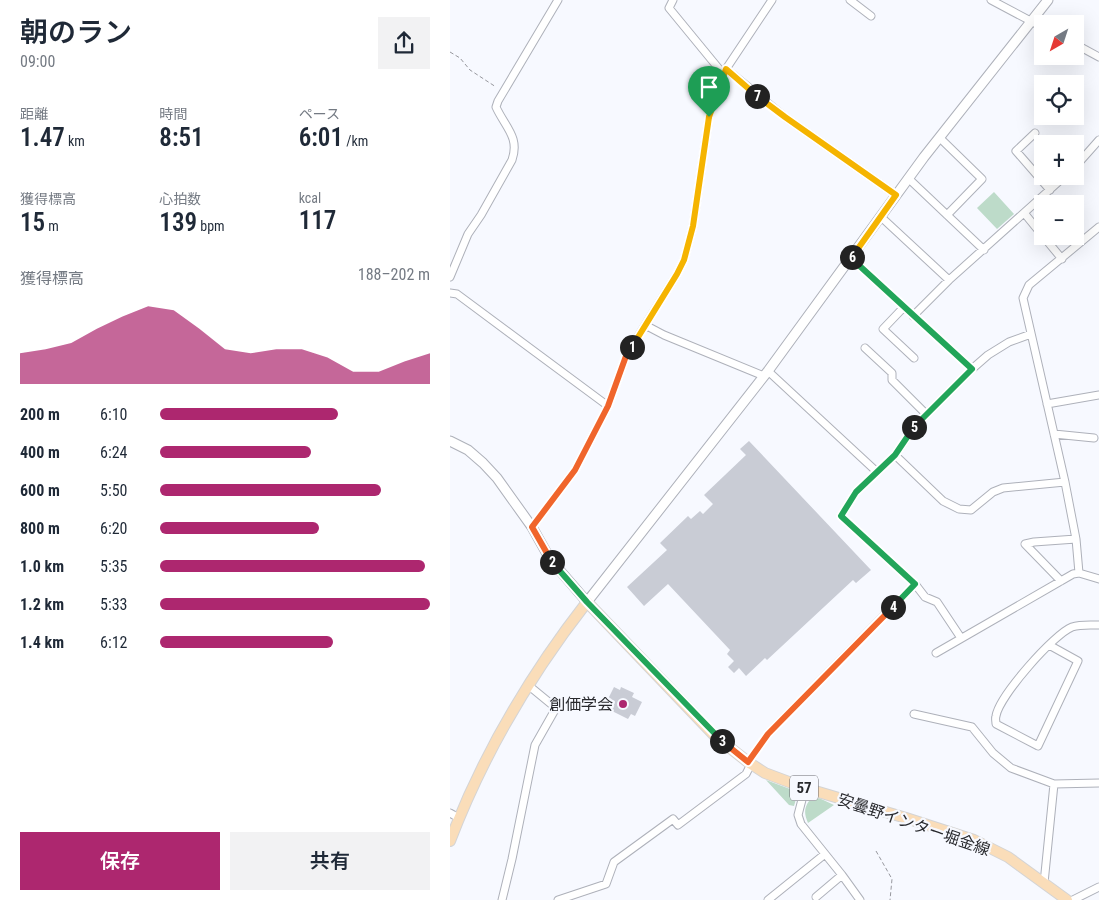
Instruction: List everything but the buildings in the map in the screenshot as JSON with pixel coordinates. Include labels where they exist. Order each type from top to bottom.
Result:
[{"type":"main road","points":[[450,842],[455,815],[500,732],[558,640],[587,602]]},
{"type":"main road","name":"安曇野インター堀金線","points":[[587,602],[715,736],[765,773],[804,788],[974,840],[1008,857],[1067,900]]},
{"type":"street","points":[[450,277],[468,234],[486,207],[515,151],[515,142],[496,108],[503,92],[558,0]]},
{"type":"street","points":[[673,0],[668,8],[725,72],[896,195]]},
{"type":"street","points":[[532,527],[575,470],[608,406],[626,356],[684,260],[693,226],[709,117],[725,72],[772,0]]},
{"type":"street","points":[[850,0],[871,16]]},
{"type":"street","points":[[991,0],[1034,23]]},
{"type":"street","points":[[450,441],[468,450],[497,478],[532,527],[550,559],[587,602],[766,373],[965,103],[1048,0]]},
{"type":"street","points":[[1084,49],[1099,57]]},
{"type":"street","points":[[1034,134],[1016,151],[1050,190]]},
{"type":"street","points":[[1084,157],[1099,140]]},
{"type":"street","points":[[943,141],[982,179],[947,215]]},
{"type":"street","points":[[908,178],[984,250]]},
{"type":"street","points":[[913,316],[949,280],[1055,185]]},
{"type":"street","points":[[1025,214],[1034,225]]},
{"type":"street","points":[[880,216],[949,280]]},
{"type":"street","points":[[1079,573],[1076,539],[1065,482],[1023,298],[1030,285],[1099,228]]},
{"type":"street","points":[[1051,245],[1062,258]]},
{"type":"street","points":[[851,258],[972,369]]},
{"type":"street","points":[[450,293],[457,294],[608,406]]},
{"type":"street","points":[[904,307],[883,329],[914,358]]},
{"type":"street","points":[[645,326],[664,335],[766,373],[877,472]]},
{"type":"street","points":[[961,638],[937,602],[925,597],[915,584],[841,516],[856,492],[895,455],[915,426],[972,369],[988,355],[1009,342],[1031,334]]},
{"type":"street","points":[[865,348],[892,373],[892,380],[926,414]]},
{"type":"street","points":[[1047,404],[1099,395]]},
{"type":"street","points":[[1054,434],[1094,438]]},
{"type":"street","points":[[895,455],[943,501],[959,509],[971,510],[993,492],[1003,488],[1065,482]]},
{"type":"street","points":[[1061,581],[1025,544],[1076,539]]},
{"type":"street","points":[[936,653],[1073,574],[1079,573],[1099,579]]},
{"type":"street","points":[[558,900],[606,884],[614,862],[673,819],[678,825],[746,774],[750,763],[768,734],[915,584]]},
{"type":"street","points":[[1049,645],[1078,661],[1038,746],[996,724],[996,716],[1006,694],[1049,645],[1060,635],[1072,627],[1086,624],[1099,625]]},
{"type":"street","points":[[502,900],[535,745],[556,708],[528,685]]},
{"type":"street","points":[[914,714],[972,726],[993,754],[1011,768],[1054,784],[1099,782]]},
{"type":"street","points":[[1044,883],[1054,784]]},
{"type":"street","points":[[804,788],[798,815],[801,824],[860,900]]},
{"type":"street","points":[[768,900],[825,854]]},
{"type":"street","points":[[816,897],[842,875]]},
{"type":"street","points":[[1073,900],[1099,887]]},
{"type":"path","points":[[450,52],[460,58],[470,70],[503,92]]},
{"type":"path","points":[[876,852],[892,879],[890,900]]},
{"type":"green space","points":[[994,192],[1014,214],[997,229],[977,208]]},
{"type":"green space","points":[[766,780],[798,792],[794,806],[789,805]]},
{"type":"green space","points":[[819,798],[834,805],[808,823],[805,814],[806,806],[809,801]]},
{"type":"place","name":"創価学会","points":[[623,704]]},
{"type":"route","points":[[726,69],[758,97],[896,195],[851,258],[972,369],[915,426],[895,455],[856,492],[841,516],[915,584],[768,734],[748,762],[715,736],[587,602],[550,559],[532,527],[575,470],[608,406],[626,356],[684,260],[693,226],[702,176],[709,117],[726,69]]}]
